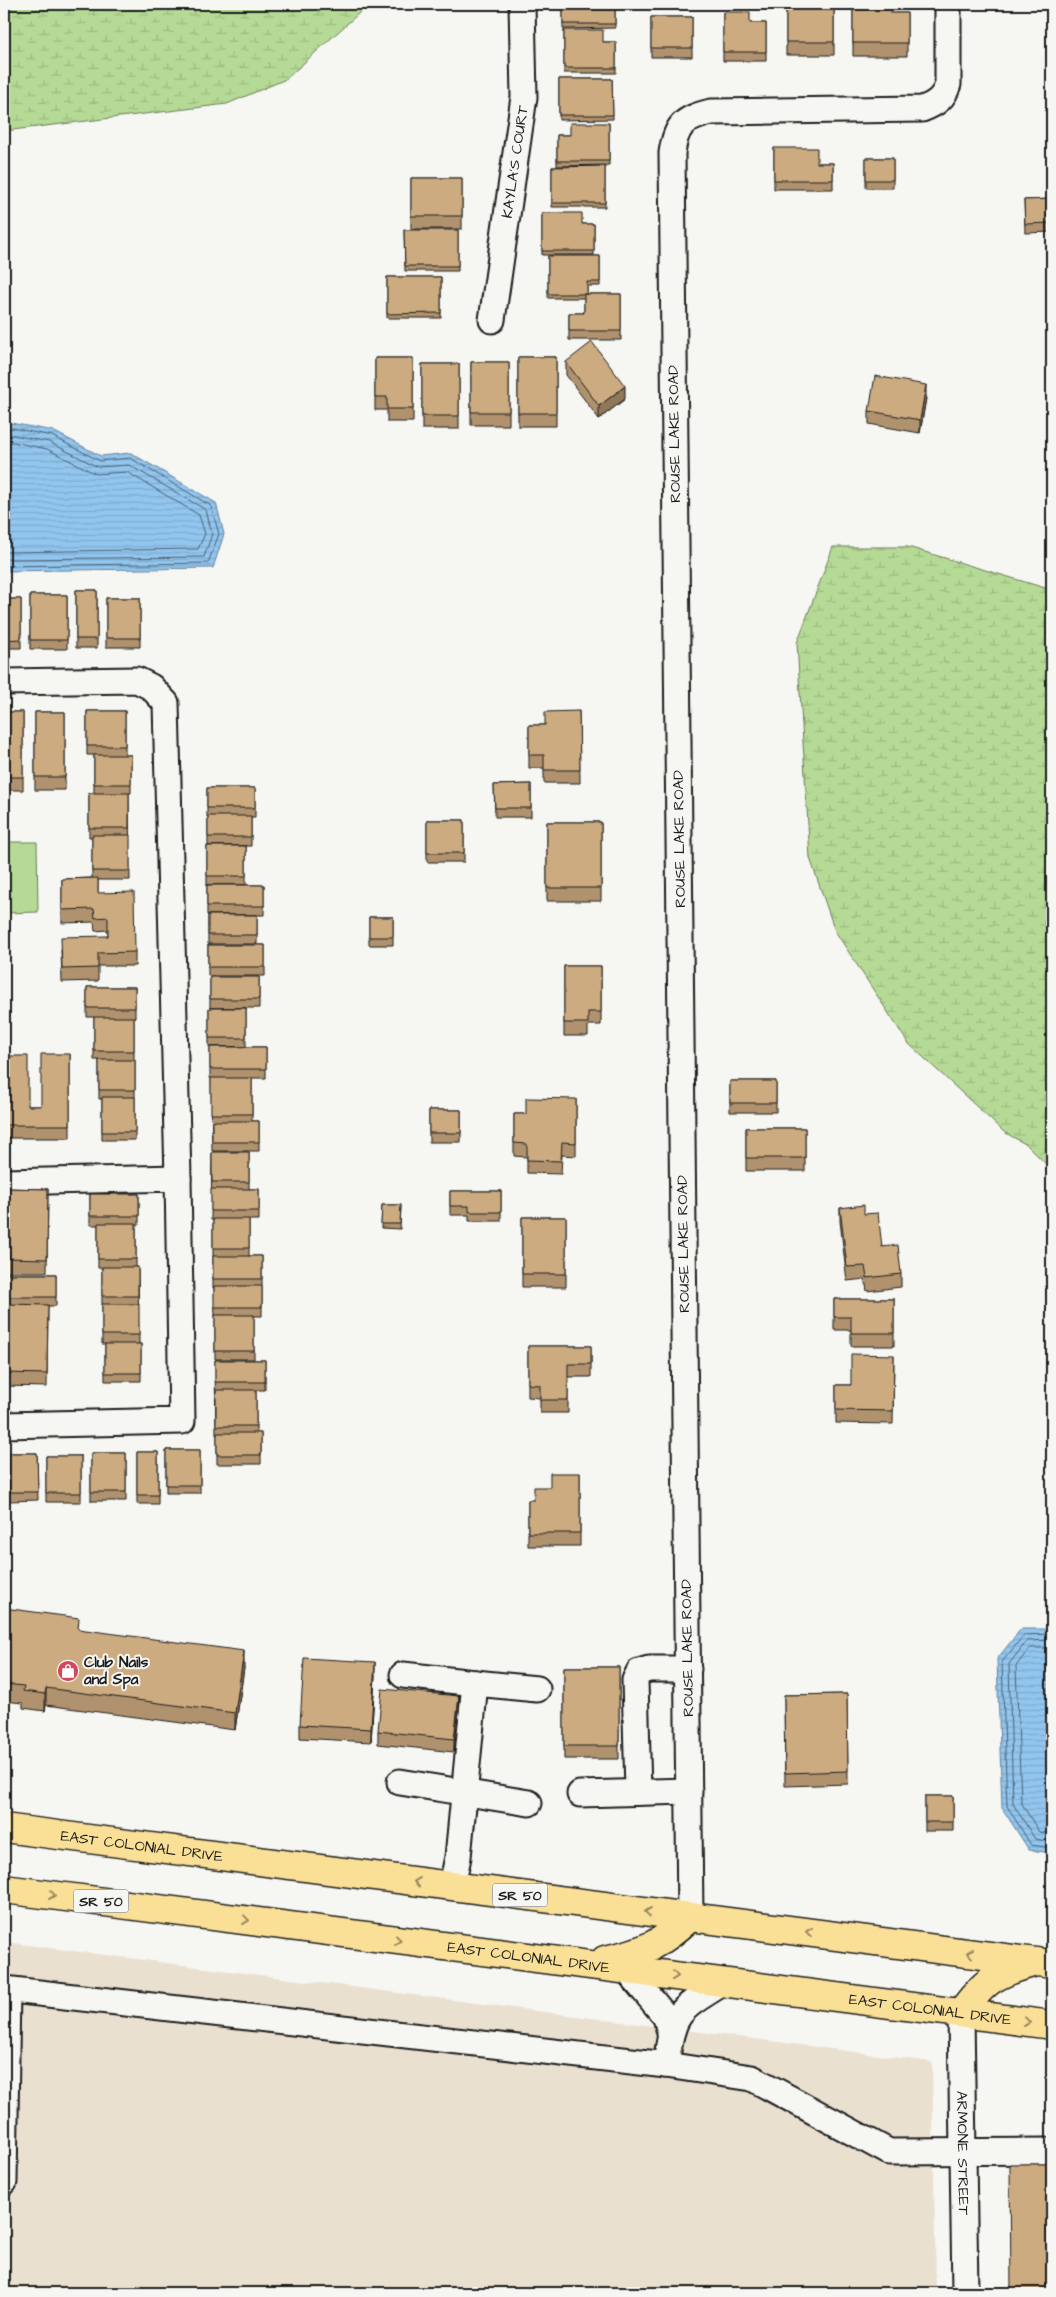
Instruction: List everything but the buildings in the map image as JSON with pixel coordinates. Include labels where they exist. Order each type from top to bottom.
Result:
[{"type":"highway","name":"EAST COLONIAL DRIVE","points":[[4,1828],[1044,1963]]},
{"type":"highway","name":"EAST COLONIAL DRIVE","points":[[4,1889],[1052,2025]]},
{"type":"highway","points":[[584,1964],[638,1953],[671,1936],[690,1917]]},
{"type":"highway","points":[[961,2013],[978,1990],[1004,1971],[1044,1963]]},
{"type":"street","name":"KAYLA'S COURT","points":[[492,320],[524,98],[522,4]]},
{"type":"street","name":"ROUSE LAKE ROAD","points":[[690,1917],[672,153],[675,135],[682,124],[693,117],[711,112],[922,109],[933,105],[946,92],[948,84],[948,4]]},
{"type":"street","points":[[4,682],[137,680],[151,687],[166,703],[182,1421],[4,1425]]},
{"type":"street","points":[[4,1182],[178,1178]]},
{"type":"street","points":[[638,1792],[635,1680],[640,1672],[649,1669],[688,1669]]},
{"type":"street","points":[[403,1675],[537,1689]]},
{"type":"street","points":[[452,1886],[458,1856],[475,1683]]},
{"type":"street","points":[[400,1782],[529,1802]]},
{"type":"street","points":[[580,1794],[689,1790]]},
{"type":"street","points":[[626,1969],[666,2017],[670,2033]]},
{"type":"street","points":[[666,2065],[670,2033],[677,2017],[688,2005],[724,1982]]},
{"type":"street","points":[[4,2182],[5,1990],[666,2065],[752,2078],[889,2152],[1052,2151]]},
{"type":"street","name":"ARMONE STREET","points":[[961,2013],[965,2293]]},
{"type":"shaded area","points":[[4,1942],[932,2062],[936,2293],[4,2293]]},
{"type":"green space","points":[[4,4],[369,4],[286,79],[227,104],[4,131]]},
{"type":"green space","points":[[833,547],[908,547],[1052,590],[1052,1170],[1027,1145],[1004,1132],[908,1043],[835,931],[810,858],[797,643]]},
{"type":"green space","points":[[4,842],[37,842],[38,912],[5,913]]},
{"type":"water","points":[[11,423],[53,431],[101,456],[131,453],[216,503],[224,534],[213,568],[4,571],[4,426]]},
{"type":"water","points":[[1021,1629],[1052,1629],[1052,1853],[1029,1850],[1002,1808],[997,1659]]},
{"type":"place","name":"Club Nails and Spa","points":[[68,1671]]}]
